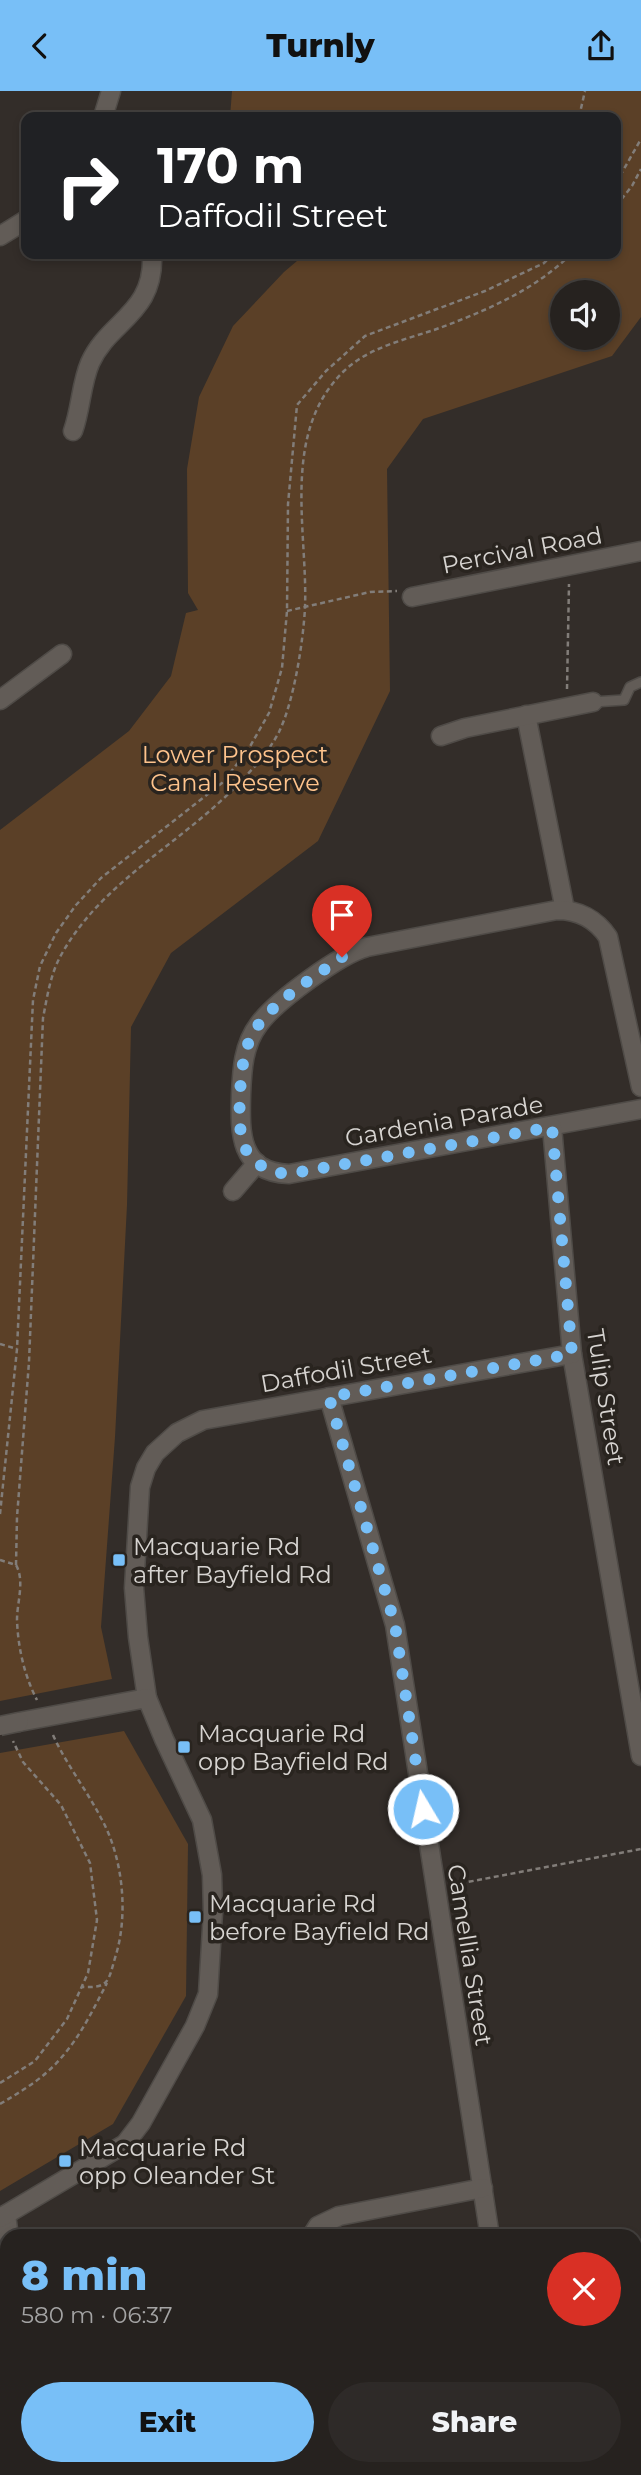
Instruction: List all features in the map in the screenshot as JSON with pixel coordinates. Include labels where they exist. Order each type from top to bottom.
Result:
[{"type":"street","points":[[105,112],[111,91]]},
{"type":"street","points":[[0,236],[21,224]]},
{"type":"street","points":[[74,431],[90,363],[143,298],[152,259]]},
{"type":"street","name":"Percival Road","points":[[412,597],[641,551]]},
{"type":"street","points":[[0,700],[62,654]]},
{"type":"street","points":[[441,736],[465,728],[593,702]]},
{"type":"street","points":[[526,715],[565,910]]},
{"type":"street","points":[[233,1191],[257,1163],[245,1149],[240,1131],[242,1070],[246,1049],[254,1032],[275,1007],[342,957],[359,949],[549,911],[575,912],[603,929],[611,945],[641,1087]]},
{"type":"street","name":"Gardenia Parade","points":[[257,1163],[270,1171],[289,1174],[641,1109]]},
{"type":"street","name":"Tulip Street","points":[[552,1127],[572,1354],[641,1756]]},
{"type":"street","name":"Daffodil Street","points":[[147,1698],[138,1637],[134,1576],[140,1487],[146,1468],[155,1453],[170,1439],[194,1424],[572,1354]]},
{"type":"street","name":"Camellia Street","points":[[329,1397],[395,1625],[489,2229]]},
{"type":"street","points":[[0,1726],[147,1698],[202,1820],[212,1875],[213,1924],[208,1994],[195,2027],[141,2123],[125,2144],[3,2216]]},
{"type":"street","points":[[316,2229],[339,2215],[483,2188]]},
{"type":"lane","points":[[593,702],[624,700],[630,687],[641,682]]},
{"type":"path","points":[[580,112],[585,91]]},
{"type":"path","points":[[621,176],[641,139]]},
{"type":"path","points":[[621,200],[641,169]]},
{"type":"path","points":[[0,1514],[17,1349],[33,1000],[40,966],[76,905],[101,878],[222,783],[248,750],[269,713],[282,668],[287,611],[288,504],[297,405],[326,371],[365,336],[485,292],[548,259]]},
{"type":"path","points":[[0,2104],[28,2088],[62,2058],[89,2017],[108,1982],[120,1944],[124,1912],[118,1866],[103,1819],[60,1751],[27,1676],[19,1646],[17,1617],[20,1573],[16,1565],[17,1517],[29,1362],[43,1018],[50,985],[59,959],[80,927],[106,896],[221,803],[258,764],[279,731],[300,658],[305,608],[301,492],[305,444],[319,404],[344,372],[372,352],[463,320],[516,295],[564,259]]},
{"type":"path","points":[[567,706],[569,566]]},
{"type":"path","points":[[287,611],[370,592],[396,591],[412,597]]},
{"type":"path","points":[[0,1344],[17,1349]]},
{"type":"path","points":[[0,1560],[16,1565]]},
{"type":"path","points":[[0,2083],[35,2061],[67,2019],[88,1973],[97,1920],[90,1863],[61,1805],[23,1762],[14,1744]]},
{"type":"path","points":[[435,1888],[641,1849]]},
{"type":"path","points":[[82,1987],[99,1988],[108,1982]]},
{"type":"green space","name":"Lower Prospect Canal Reserve","points":[[232,91],[641,91],[641,317],[620,345],[620,280],[550,280],[550,350],[616,350],[612,356],[423,419],[387,469],[390,691],[318,841],[171,953],[131,1027],[127,1205],[115,1437],[101,1627],[112,1679],[0,1701],[0,830],[129,731],[171,676],[186,613],[198,610],[188,593],[187,469],[199,397],[233,326],[297,261],[296,259],[621,259],[621,112],[230,112]]},
{"type":"green space","points":[[124,1731],[188,1844],[186,1996],[113,2124],[0,2191],[0,1753]]},
{"type":"place","name":"Macquarie Rd after Bayfield Rd","points":[[119,1560]]},
{"type":"place","name":"Macquarie Rd opp Bayfield Rd","points":[[184,1747]]},
{"type":"place","name":"Macquarie Rd before Bayfield Rd","points":[[195,1917]]},
{"type":"place","name":"Macquarie Rd opp Oleander St","points":[[65,2161]]},
{"type":"route","points":[[342,957],[275,1007],[259,1024],[246,1049],[242,1070],[240,1131],[245,1149],[257,1163],[270,1171],[289,1174],[552,1127],[572,1354],[329,1397],[395,1625],[423,1809]]}]
